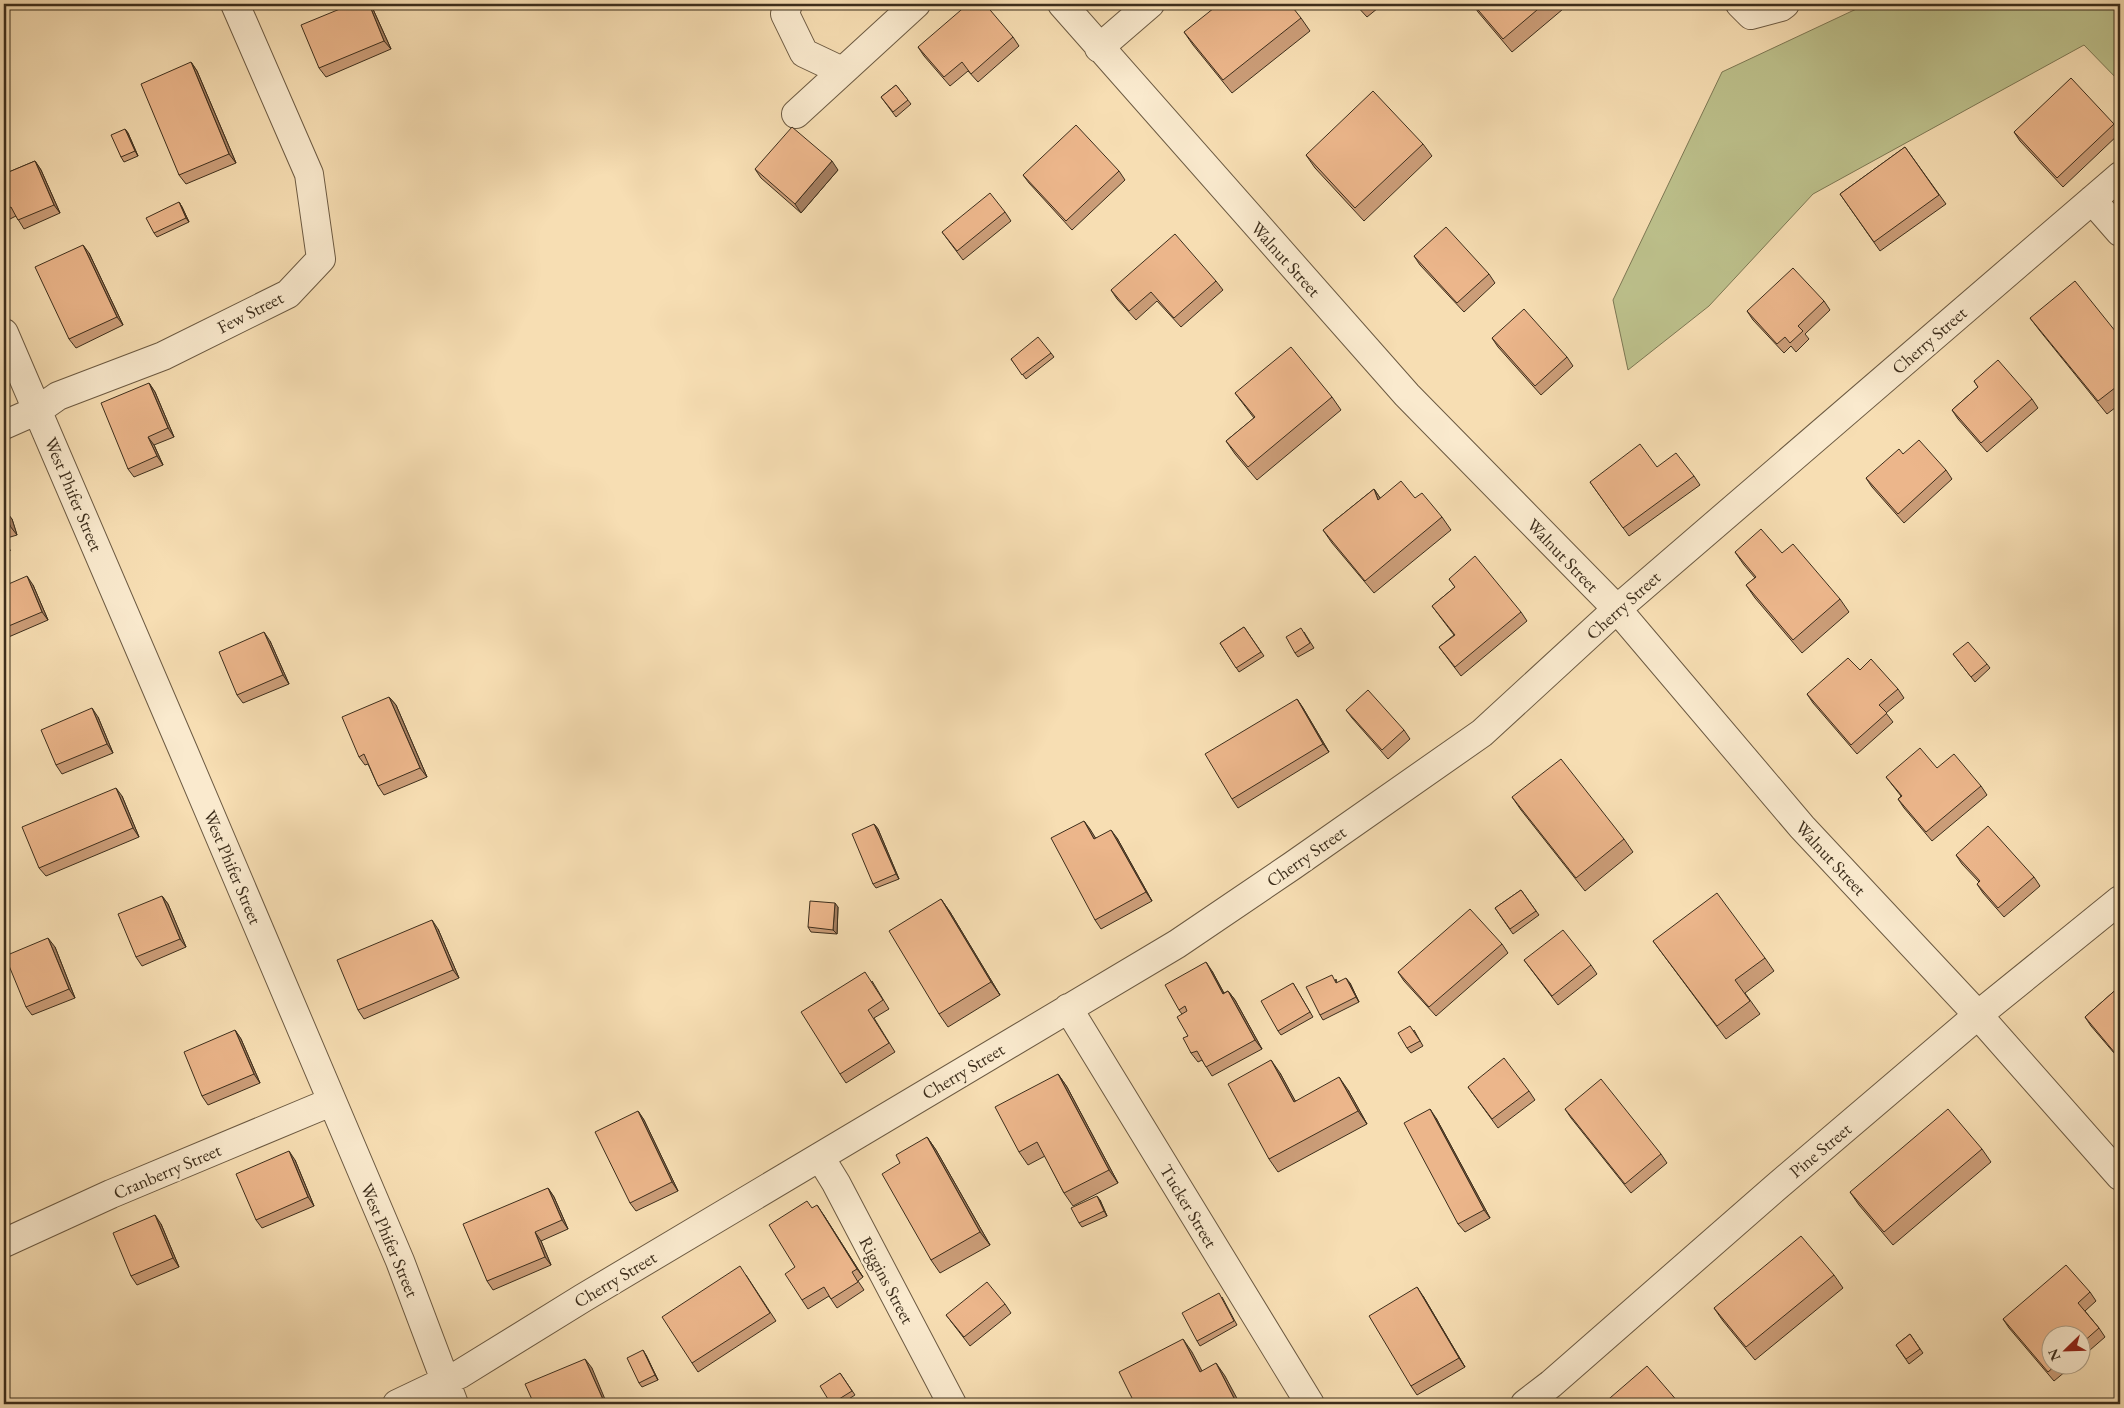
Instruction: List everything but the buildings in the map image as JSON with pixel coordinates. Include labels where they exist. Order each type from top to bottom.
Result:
[{"type":"street","name":"Few Street","points":[[4,425],[38,410],[58,396],[163,356],[288,294],[321,258],[309,174],[234,4]]},
{"type":"street","points":[[788,4],[785,14],[804,53],[842,71]]},
{"type":"street","points":[[796,114],[916,4]]},
{"type":"street","name":"Walnut Street","points":[[1062,4],[1407,395],[1617,610],[1802,827],[1978,1015],[2120,1176]]},
{"type":"street","points":[[1099,48],[1150,4]]},
{"type":"street","points":[[1740,4],[1751,15],[1781,7],[1785,4]]},
{"type":"street","name":"Cherry Street","points":[[397,1404],[450,1392],[460,1374],[583,1298],[1177,944],[1482,733],[1617,610],[2120,176]]},
{"type":"street","points":[[2092,200],[2120,232]]},
{"type":"street","name":"West Phifer Street","points":[[4,333],[400,1261],[450,1392]]},
{"type":"street","name":"Pine Street","points":[[1525,1404],[1551,1384],[1978,1015],[2120,900]]},
{"type":"street","name":"Tucker Street","points":[[1068,1008],[1310,1404]]},
{"type":"street","name":"Cranberry Street","points":[[4,1243],[111,1194],[331,1102]]},
{"type":"street","name":"Riggins Street","points":[[820,1157],[836,1183],[952,1404]]},
{"type":"green space","points":[[1867,4],[2120,4],[2120,82],[2084,45],[1813,194],[1709,306],[1628,370],[1613,300],[1722,72]]}]
